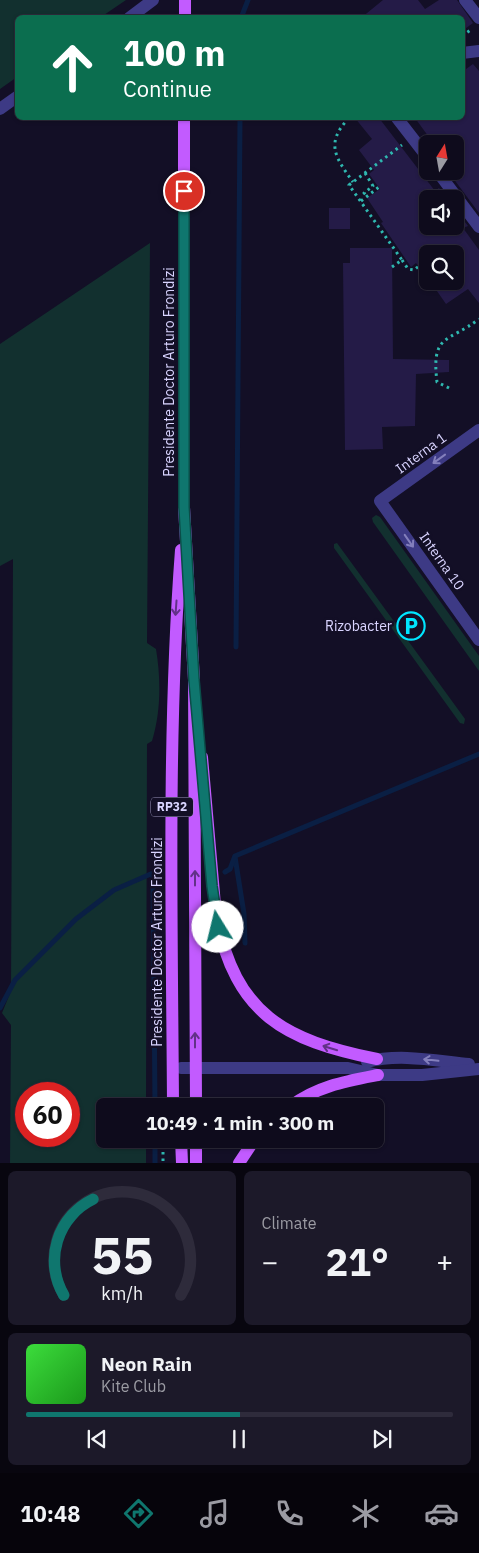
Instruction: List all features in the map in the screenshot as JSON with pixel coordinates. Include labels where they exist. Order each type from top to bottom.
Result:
[{"type":"main road","points":[[185,0],[185,15]]},
{"type":"main road","name":"Presidente Doctor Arturo Frondizi","points":[[184,120],[184,507],[194,680],[196,1098]]},
{"type":"main road","name":"Presidente Doctor Arturo Frondizi","points":[[173,1098],[172,780],[176,620],[184,507]]},
{"type":"main road","points":[[194,680],[214,901],[221,937],[234,975],[258,1009],[274,1023],[291,1033],[344,1052],[377,1059]]},
{"type":"main road","points":[[172,780],[181,895],[181,1098]]},
{"type":"main road","points":[[304,1098],[316,1090],[340,1082],[378,1075]]},
{"type":"main road","points":[[173,1148],[173,1163]]},
{"type":"main road","points":[[182,1148],[182,1163]]},
{"type":"main road","points":[[196,1148],[196,1163]]},
{"type":"main road","points":[[239,1163],[249,1148]]},
{"type":"street","points":[[132,15],[153,0]]},
{"type":"street","points":[[465,0],[479,18]]},
{"type":"street","points":[[465,52],[479,50]]},
{"type":"street","points":[[0,109],[15,98]]},
{"type":"street","points":[[401,120],[419,145]]},
{"type":"street","points":[[444,180],[479,227]]},
{"type":"street","name":"Interna 1","points":[[380,501],[479,430]]},
{"type":"street","name":"Interna 10","points":[[380,501],[479,640]]},
{"type":"street","points":[[348,1068],[377,1059],[422,1060],[479,1067]]},
{"type":"street","points":[[181,1068],[348,1068],[378,1075],[422,1075],[479,1067]]},
{"type":"path","points":[[347,120],[337,130],[335,157],[353,182]]},
{"type":"path","points":[[402,145],[349,185],[408,269],[414,270],[419,266]]},
{"type":"path","points":[[365,173],[374,186],[364,193],[367,196]]},
{"type":"path","points":[[361,201],[379,187]]},
{"type":"path","points":[[392,267],[402,260]]},
{"type":"path","points":[[449,388],[437,382],[436,354],[440,343],[448,336],[464,330],[479,319]]},
{"type":"path","points":[[163,1148],[163,1163]]},
{"type":"green space","points":[[0,0],[126,0],[104,15],[15,15],[15,78],[0,89]]},
{"type":"green space","points":[[150,243],[147,643],[156,649],[159,672],[159,707],[152,741],[147,744],[146,1098],[96,1098],[96,1148],[146,1148],[146,1163],[10,1163],[11,1025],[2,1013],[11,991],[13,559],[0,566],[0,344]]},
{"type":"green space","points":[[376,515],[380,517],[479,656],[479,671],[373,522],[372,518]]},
{"type":"green space","points":[[337,543],[465,719],[464,724],[460,723],[334,548],[334,544]]},
{"type":"building","points":[[383,0],[418,0],[425,9],[439,0],[457,0],[473,23],[465,29],[465,15],[365,15]]},
{"type":"building","points":[[473,64],[479,71],[479,213],[464,193],[464,190],[462,190],[454,180],[464,180],[464,135],[427,135],[416,120],[465,120],[465,70]]},
{"type":"building","points":[[357,120],[381,120],[419,170],[419,180],[427,180],[434,190],[419,190],[419,235],[464,235],[464,229],[479,250],[479,303],[468,289],[446,304],[436,290],[464,290],[464,245],[419,245],[419,267],[416,263],[411,267],[381,223],[383,222],[367,198],[380,189],[369,174],[374,170],[359,150],[372,139]]},
{"type":"building","points":[[329,208],[350,208],[350,229],[329,229]]},
{"type":"building","points":[[350,248],[392,248],[393,359],[449,360],[449,372],[416,374],[415,426],[382,427],[383,449],[345,450],[343,263],[350,263]]},
{"type":"waterway","points":[[242,15],[248,0]]},
{"type":"waterway","points":[[236,647],[240,120]]},
{"type":"waterway","points":[[225,872],[230,869],[235,856],[479,754]]},
{"type":"waterway","points":[[235,857],[244,914],[245,943]]},
{"type":"waterway","points":[[153,873],[155,1098]]},
{"type":"waterway","points":[[0,1008],[15,980],[76,919],[114,890],[153,873],[161,873]]},
{"type":"waterway","points":[[155,1148],[155,1163]]},
{"type":"place","name":"Rizobacter","points":[[411,626]]},
{"type":"route","points":[[184,191],[184,507],[194,680],[204,774],[212,886],[218,927]]}]
